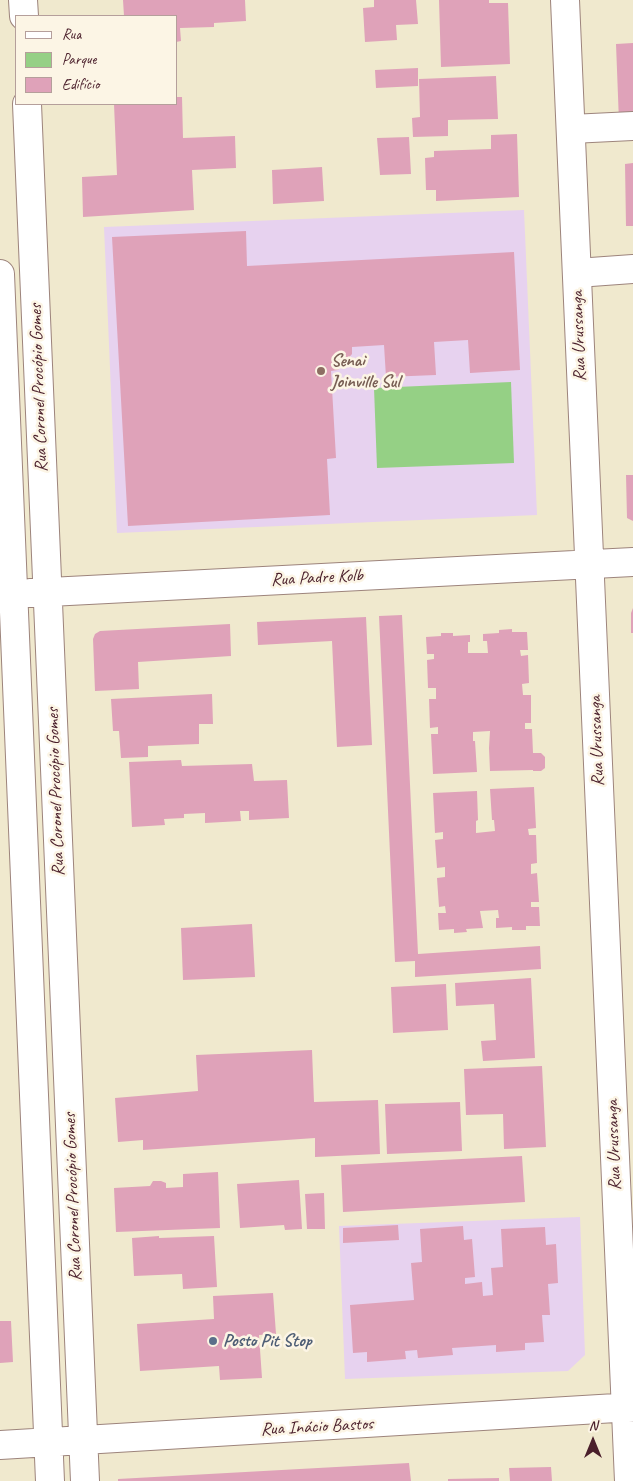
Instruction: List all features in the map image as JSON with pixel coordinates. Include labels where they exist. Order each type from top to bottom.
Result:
[{"type":"main road","points":[[23,0],[24,15]]},
{"type":"main road","name":"Rua Urussanga","points":[[565,0],[589,564],[629,1407],[629,1481]]},
{"type":"main road","name":"Rua Coronel Procópio Gomes","points":[[27,105],[85,1481]]},
{"type":"main road","points":[[571,129],[633,126]]},
{"type":"main road","points":[[577,272],[633,269]]},
{"type":"main road","name":"Rua Coronel Procópio Gomes","points":[[0,274],[7,594],[50,1481]]},
{"type":"main road","name":"Rua Padre Kolb","points":[[7,594],[633,562]]},
{"type":"main road","name":"Rua Inácio Bastos","points":[[0,1445],[629,1407]]},
{"type":"shaded area","name":"Senai Joinville Sul","points":[[524,210],[537,515],[117,533],[104,227]]},
{"type":"shaded area","points":[[580,1217],[585,1355],[568,1371],[345,1379],[339,1226]]},
{"type":"green space","points":[[511,382],[514,463],[377,468],[374,388]]},
{"type":"building","points":[[123,0],[245,0],[246,21],[214,23],[214,27],[180,28],[181,41],[178,42],[178,15],[124,15]]},
{"type":"building","points":[[374,0],[416,0],[418,24],[396,25],[397,40],[365,42],[363,8],[374,7]]},
{"type":"building","points":[[439,0],[489,0],[489,3],[508,3],[510,64],[441,67]]},
{"type":"building","points":[[633,43],[633,122],[619,122],[616,44]]},
{"type":"building","points":[[418,68],[418,86],[376,88],[375,70]]},
{"type":"building","points":[[496,76],[498,119],[448,120],[448,136],[413,137],[412,118],[420,117],[419,79]]},
{"type":"building","points":[[178,97],[182,97],[183,138],[235,136],[236,168],[192,170],[194,210],[83,217],[82,177],[117,175],[114,105],[178,105]]},
{"type":"building","points":[[517,134],[519,197],[436,201],[436,190],[426,190],[425,158],[434,157],[434,151],[491,149],[491,135]]},
{"type":"building","points":[[409,137],[411,174],[380,175],[377,138]]},
{"type":"building","points":[[633,163],[633,226],[626,226],[625,164]]},
{"type":"building","points":[[322,167],[324,201],[273,204],[272,170]]},
{"type":"building","name":"Senai Joinville Sul","points":[[246,231],[247,266],[514,252],[520,370],[470,373],[468,340],[434,342],[436,375],[386,377],[384,345],[352,347],[352,354],[338,370],[331,371],[336,458],[327,459],[330,515],[128,526],[112,237]]},
{"type":"building","points":[[626,475],[633,475],[633,521],[627,518]]},
{"type":"building","points":[[633,608],[633,633],[631,633],[631,613]]},
{"type":"building","points":[[402,615],[418,954],[540,946],[541,969],[415,977],[415,961],[395,962],[379,616]]},
{"type":"building","points":[[366,617],[372,745],[337,747],[332,641],[258,645],[257,622]]},
{"type":"building","points":[[230,624],[231,656],[138,662],[139,689],[95,691],[93,639],[95,634],[100,631]]},
{"type":"building","points":[[512,629],[512,632],[527,632],[528,650],[520,650],[521,656],[528,655],[529,683],[522,684],[523,695],[531,695],[531,723],[525,723],[525,729],[532,729],[533,753],[541,753],[545,757],[545,768],[541,771],[490,771],[490,731],[473,732],[477,772],[433,774],[431,734],[438,734],[438,727],[430,728],[429,699],[436,699],[436,688],[428,688],[427,660],[434,659],[434,654],[427,654],[426,637],[441,636],[441,633],[453,633],[453,636],[470,635],[468,653],[488,653],[487,641],[483,641],[483,634],[499,633],[499,630]]},
{"type":"building","points":[[212,694],[213,724],[199,724],[199,744],[148,746],[148,757],[121,758],[119,731],[113,731],[111,699]]},
{"type":"building","points":[[181,760],[182,766],[252,764],[254,781],[287,780],[289,818],[249,820],[249,811],[240,811],[241,821],[205,823],[205,813],[184,814],[184,818],[164,819],[165,825],[132,827],[129,762]]},
{"type":"building","points":[[534,787],[536,828],[528,829],[529,835],[536,835],[537,863],[531,864],[531,874],[537,873],[539,902],[531,902],[531,907],[539,907],[540,926],[526,926],[526,930],[512,930],[512,927],[496,928],[496,918],[499,918],[498,910],[480,911],[483,928],[466,929],[467,932],[454,933],[454,929],[439,930],[438,913],[446,913],[445,906],[439,907],[437,878],[445,877],[445,867],[437,868],[435,840],[443,839],[443,832],[435,833],[433,793],[477,791],[478,820],[476,821],[476,833],[495,831],[494,820],[492,820],[490,789]]},
{"type":"building","points":[[252,924],[255,977],[183,980],[181,928]]},
{"type":"building","points":[[531,978],[535,1058],[483,1061],[481,1041],[496,1040],[494,1004],[456,1006],[455,983]]},
{"type":"building","points":[[446,984],[448,1030],[393,1033],[391,987]]},
{"type":"building","points":[[312,1050],[314,1102],[378,1100],[380,1154],[315,1157],[315,1138],[143,1150],[143,1140],[118,1142],[115,1098],[198,1091],[196,1055]]},
{"type":"building","points":[[542,1066],[546,1147],[504,1149],[503,1114],[466,1115],[464,1069]]},
{"type":"building","points":[[460,1102],[462,1151],[387,1154],[385,1104]]},
{"type":"building","points":[[522,1156],[525,1202],[343,1212],[341,1165]]},
{"type":"building","points":[[218,1172],[220,1228],[116,1232],[114,1188],[150,1186],[153,1181],[166,1183],[166,1188],[183,1187],[183,1174]]},
{"type":"building","points":[[299,1180],[302,1229],[285,1230],[284,1225],[240,1228],[237,1184]]},
{"type":"building","points":[[324,1193],[325,1229],[307,1229],[305,1194]]},
{"type":"building","points":[[398,1225],[399,1240],[343,1243],[343,1228]]},
{"type":"building","points":[[463,1226],[464,1240],[472,1239],[475,1277],[465,1278],[465,1284],[482,1282],[483,1296],[493,1295],[491,1268],[503,1267],[501,1229],[545,1227],[546,1245],[556,1244],[558,1283],[548,1284],[550,1315],[542,1315],[544,1342],[525,1343],[525,1350],[496,1352],[496,1345],[452,1348],[453,1355],[418,1358],[417,1350],[405,1351],[406,1359],[367,1362],[367,1352],[353,1353],[350,1305],[414,1300],[411,1263],[422,1262],[420,1229]]},
{"type":"building","points":[[159,1236],[159,1238],[214,1236],[217,1287],[183,1289],[182,1274],[134,1276],[132,1238]]},
{"type":"building","points":[[273,1293],[276,1334],[259,1335],[262,1378],[220,1380],[219,1366],[140,1371],[137,1324],[214,1319],[213,1296]]},
{"type":"building","points":[[0,1321],[11,1321],[13,1362],[0,1363]]},
{"type":"building","points":[[409,1463],[411,1481],[118,1481],[118,1479]]},
{"type":"building","points":[[551,1467],[552,1481],[510,1481],[509,1468]]},
{"type":"building","points":[[499,1478],[499,1481],[448,1481],[448,1479]]},
{"type":"place","name":"Senai Joinville Sul","points":[[321,371]]},
{"type":"place","name":"Posto Pit Stop","points":[[213,1341]]}]
